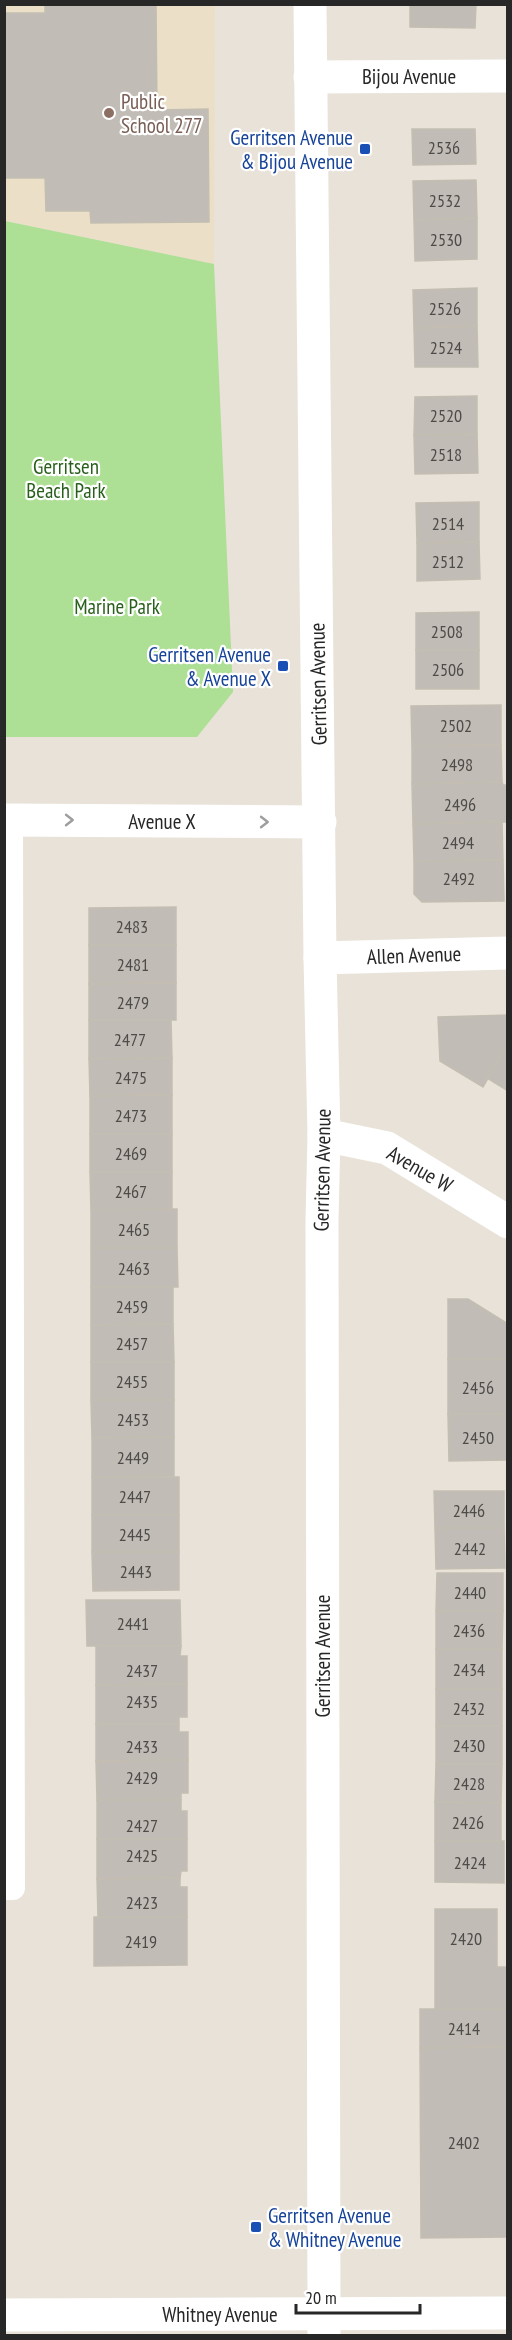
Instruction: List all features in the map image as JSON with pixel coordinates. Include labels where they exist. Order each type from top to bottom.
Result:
[{"type":"main road","name":"Gerritsen Avenue","points":[[310,4],[320,958],[324,1135],[322,1220],[324,2325]]},
{"type":"main road","name":"Bijou Avenue","points":[[310,77],[507,76]]},
{"type":"main road","name":"Avenue X","points":[[8,820],[320,822]]},
{"type":"main road","name":"Allen Avenue","points":[[320,958],[507,953]]},
{"type":"main road","name":"Avenue W","points":[[324,1135],[387,1148],[507,1222]]},
{"type":"main road","name":"Whitney Avenue","points":[[4,2315],[324,2325],[507,2313]]},
{"type":"lane","points":[[4,1888],[13,1888],[8,1381],[8,820]]},
{"type":"shaded area","name":"Public School 277","points":[[4,5],[215,5],[214,264],[5,221]]},
{"type":"green space","name":"Marine Park","points":[[5,221],[214,264],[233,692],[197,737],[5,737]]},
{"type":"building","name":"Public School 277","points":[[45,4],[156,4],[157,110],[208,109],[209,222],[91,223],[90,211],[46,211],[45,178],[4,178],[4,13],[45,13]]},
{"type":"building","points":[[410,4],[476,4],[475,28],[410,27]]},
{"type":"building","points":[[412,129],[475,129],[476,164],[413,165]]},
{"type":"building","points":[[476,180],[477,218],[414,220],[413,181]]},
{"type":"building","points":[[477,218],[477,259],[415,261],[414,220]]},
{"type":"building","points":[[477,288],[477,326],[414,328],[413,290]]},
{"type":"building","points":[[477,326],[478,367],[415,367],[414,328]]},
{"type":"building","points":[[477,396],[477,434],[414,435],[415,397]]},
{"type":"building","points":[[477,434],[478,473],[415,474],[414,435]]},
{"type":"building","points":[[479,502],[479,542],[417,543],[416,503]]},
{"type":"building","points":[[479,542],[480,579],[417,581],[417,543]]},
{"type":"building","points":[[479,612],[479,650],[416,650],[416,613]]},
{"type":"building","points":[[416,650],[479,650],[479,689],[416,689]]},
{"type":"building","points":[[501,705],[501,745],[412,746],[411,706]]},
{"type":"building","points":[[501,745],[502,782],[412,784],[412,746]]},
{"type":"building","points":[[502,782],[503,785],[508,785],[508,822],[413,824],[412,784]]},
{"type":"building","points":[[502,822],[503,860],[414,861],[413,824]]},
{"type":"building","points":[[503,860],[504,901],[422,902],[414,894],[414,861]]},
{"type":"building","points":[[176,907],[176,945],[89,945],[89,908]]},
{"type":"building","points":[[89,945],[176,945],[176,983],[89,984]]},
{"type":"building","points":[[176,983],[176,1020],[89,1020],[89,984]]},
{"type":"building","points":[[508,1015],[508,1044],[483,1087],[440,1061],[438,1017]]},
{"type":"building","points":[[89,1020],[171,1020],[172,1058],[89,1059]]},
{"type":"building","points":[[508,1044],[508,1091],[487,1078]]},
{"type":"building","points":[[172,1058],[172,1095],[90,1096],[89,1059]]},
{"type":"building","points":[[172,1095],[172,1134],[90,1134],[90,1096]]},
{"type":"building","points":[[90,1134],[172,1134],[172,1172],[90,1172]]},
{"type":"building","points":[[90,1172],[172,1172],[172,1210],[91,1210]]},
{"type":"building","points":[[177,1209],[177,1248],[91,1248],[91,1210]]},
{"type":"building","points":[[91,1248],[177,1248],[178,1287],[91,1287]]},
{"type":"building","points":[[91,1287],[173,1287],[173,1324],[91,1325]]},
{"type":"building","points":[[448,1299],[468,1299],[508,1324],[508,1359],[448,1359]]},
{"type":"building","points":[[173,1324],[174,1362],[91,1362],[91,1325]]},
{"type":"building","points":[[448,1359],[508,1359],[508,1414],[448,1414]]},
{"type":"building","points":[[91,1362],[174,1362],[174,1400],[91,1400]]},
{"type":"building","points":[[91,1400],[174,1400],[174,1437],[92,1438]]},
{"type":"building","points":[[448,1414],[508,1414],[508,1460],[449,1461]]},
{"type":"building","points":[[174,1437],[174,1476],[92,1477],[92,1438]]},
{"type":"building","points":[[92,1477],[179,1477],[179,1515],[92,1515]]},
{"type":"building","points":[[434,1491],[504,1491],[504,1528],[435,1528]]},
{"type":"building","points":[[92,1515],[179,1515],[179,1552],[92,1552]]},
{"type":"building","points":[[435,1528],[504,1528],[505,1568],[436,1569]]},
{"type":"building","points":[[92,1552],[179,1552],[179,1590],[93,1591]]},
{"type":"building","points":[[437,1573],[503,1573],[503,1611],[436,1611]]},
{"type":"building","points":[[86,1600],[180,1600],[181,1646],[87,1646]]},
{"type":"building","points":[[436,1611],[503,1611],[502,1649],[436,1649]]},
{"type":"building","points":[[96,1646],[181,1646],[180,1656],[187,1656],[187,1684],[96,1685]]},
{"type":"building","points":[[436,1649],[502,1649],[502,1689],[436,1689]]},
{"type":"building","points":[[187,1684],[187,1717],[179,1717],[179,1724],[96,1724],[96,1685]]},
{"type":"building","points":[[436,1689],[502,1689],[502,1726],[436,1726]]},
{"type":"building","points":[[96,1724],[179,1724],[179,1732],[188,1732],[188,1760],[96,1761]]},
{"type":"building","points":[[436,1726],[502,1726],[502,1764],[436,1764]]},
{"type":"building","points":[[188,1760],[188,1793],[181,1793],[181,1800],[97,1800],[96,1761]]},
{"type":"building","points":[[436,1764],[502,1764],[501,1803],[435,1802]]},
{"type":"building","points":[[97,1800],[181,1800],[181,1811],[187,1811],[187,1839],[97,1839]]},
{"type":"building","points":[[435,1802],[501,1803],[501,1841],[435,1841]]},
{"type":"building","points":[[97,1839],[187,1839],[187,1871],[181,1871],[180,1878],[97,1879]]},
{"type":"building","points":[[435,1841],[504,1841],[504,1883],[435,1882]]},
{"type":"building","points":[[180,1878],[180,1887],[187,1887],[187,1917],[98,1917],[97,1879]]},
{"type":"building","points":[[435,1909],[497,1909],[497,1967],[508,1967],[508,2009],[435,2009]]},
{"type":"building","points":[[94,1917],[187,1917],[187,1965],[94,1966]]},
{"type":"building","points":[[420,2009],[508,2009],[508,2047],[420,2048]]},
{"type":"building","points":[[508,2047],[508,2237],[421,2238],[420,2048]]},
{"type":"place","name":"Public School 277","points":[[109,113]]},
{"type":"place","name":"Gerritsen Avenue & Bijou Avenue","points":[[365,149]]},
{"type":"place","name":"Gerritsen Avenue & Avenue X","points":[[283,666]]},
{"type":"place","name":"Gerritsen Avenue & Whitney Avenue","points":[[256,2227]]},
{"type":"park label","name":"Gerritsen Beach Park","points":[[66,478]]}]
